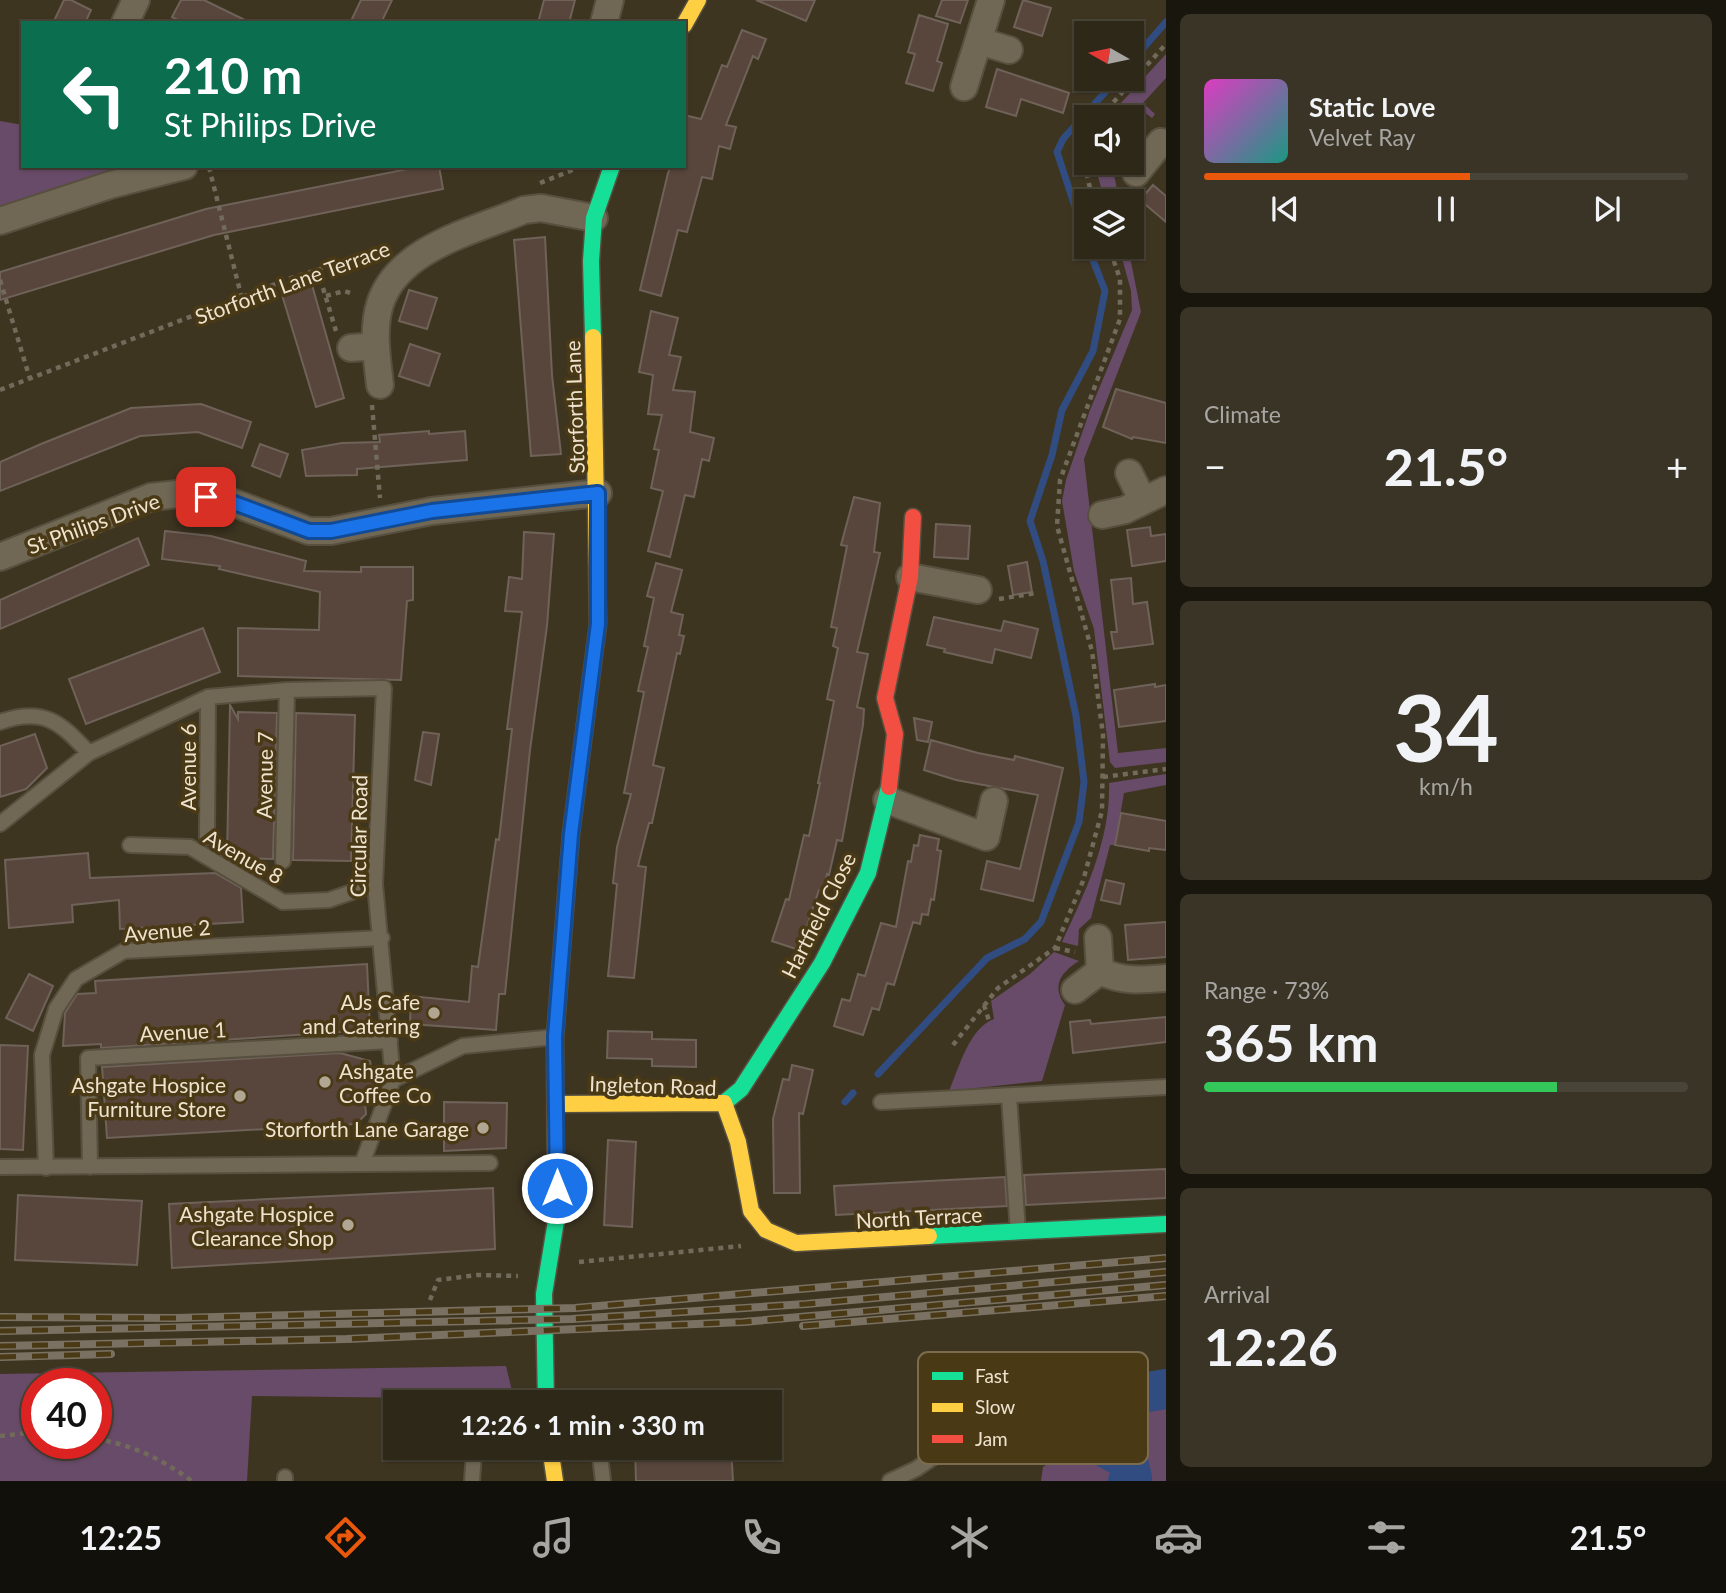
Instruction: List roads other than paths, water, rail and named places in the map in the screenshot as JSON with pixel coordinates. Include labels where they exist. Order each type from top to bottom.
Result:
[{"type":"street","points":[[126,21],[136,0]]},
{"type":"street","points":[[605,21],[610,0]]},
{"type":"street","points":[[686,21],[698,0]]},
{"type":"street","points":[[964,87],[991,0]]},
{"type":"street","points":[[979,41],[1009,50]]},
{"type":"street","points":[[1144,161],[1158,139]]},
{"type":"street","points":[[0,221],[110,185],[176,168]]},
{"type":"street","name":"Storforth Lane","points":[[545,1390],[543,1335],[547,1278],[556,1221],[555,1037],[571,834],[598,624],[598,493],[591,261],[594,218],[611,168]]},
{"type":"street","points":[[380,385],[364,347],[380,303],[394,278],[419,255],[524,210],[541,208],[594,218]]},
{"type":"street","points":[[1102,515],[1125,510],[1154,495],[1129,473]]},
{"type":"street","name":"St Philips Drive","points":[[0,557],[151,497],[187,494],[226,500],[309,531],[331,531],[432,511],[598,493]]},
{"type":"street","name":"Hartfield Close","points":[[724,1103],[748,1079],[822,963],[868,873],[887,800],[895,734],[885,698],[910,577],[914,517]]},
{"type":"street","points":[[910,577],[978,590]]},
{"type":"street","points":[[887,800],[985,837],[994,801]]},
{"type":"street","points":[[1098,938],[1100,971]]},
{"type":"street","points":[[1100,971],[1114,978],[1133,981],[1166,978]]},
{"type":"street","points":[[1075,990],[1100,971]]},
{"type":"street","name":"Ingleton Road","points":[[557,1104],[724,1103],[734,1127],[741,1156],[745,1202],[757,1222],[774,1237],[796,1243],[822,1241]]},
{"type":"street","name":"North Terrace","points":[[822,1241],[1166,1224]]},
{"type":"street","points":[[552,1460],[555,1481]]},
{"type":"lane","name":"Circular Road","points":[[0,824],[89,753],[208,697],[288,690],[384,688],[375,884],[382,937],[393,1080],[362,1164]]},
{"type":"lane","name":"Avenue 7","points":[[283,861],[288,690]]},
{"type":"lane","name":"Avenue 6","points":[[207,837],[208,697]]},
{"type":"lane","points":[[0,722],[25,713],[63,725],[89,753]]},
{"type":"lane","name":"Avenue 8","points":[[130,845],[190,847],[283,902],[329,900],[375,884]]},
{"type":"lane","name":"Avenue 2","points":[[46,1168],[42,1055],[56,1009],[76,979],[124,951],[382,937]]},
{"type":"lane","points":[[393,1080],[463,1046],[555,1037]]},
{"type":"lane","name":"Avenue 1","points":[[89,1167],[88,1058],[390,1041]]},
{"type":"lane","points":[[881,1102],[1166,1087]]},
{"type":"lane","points":[[1009,1096],[1018,1233]]},
{"type":"lane","points":[[0,1167],[490,1163]]},
{"type":"lane","points":[[472,1481],[473,1460]]},
{"type":"lane","points":[[601,1460],[603,1481]]},
{"type":"lane","points":[[890,1481],[923,1464]]},
{"type":"waterway","points":[[1144,47],[1166,22]]},
{"type":"waterway","points":[[1074,204],[1057,152],[1063,139],[1106,91]]},
{"type":"waterway","points":[[878,1074],[987,958],[1025,939],[1041,922],[1079,822],[1084,782],[1076,716],[1043,561],[1030,521],[1052,455],[1062,410],[1093,351],[1105,291],[1093,259]]},
{"type":"waterway","points":[[845,1102],[853,1093]]},
{"type":"waterway","points":[[1148,1392],[1166,1389]]},
{"type":"waterway","points":[[1128,1481],[1132,1478],[1129,1464]]},
{"type":"railway","points":[[0,1317],[175,1318],[575,1308],[1166,1258]]},
{"type":"railway","points":[[0,1331],[572,1319],[806,1304],[1166,1272]]},
{"type":"railway","points":[[0,1346],[347,1339],[743,1322],[1166,1285]]},
{"type":"railway","points":[[803,1326],[1166,1296]]},
{"type":"railway","points":[[0,1357],[111,1354]]},
{"type":"place","name":"AJs Cafe and Catering","points":[[434,1013]]},
{"type":"place","name":"Ashgate Coffee Co","points":[[325,1082]]},
{"type":"place","name":"Ashgate Hospice Furniture Store","points":[[240,1096]]},
{"type":"place","name":"Storforth Lane Garage","points":[[483,1128]]},
{"type":"place","name":"Ashgate Hospice Clearance Shop","points":[[348,1225]]}]
